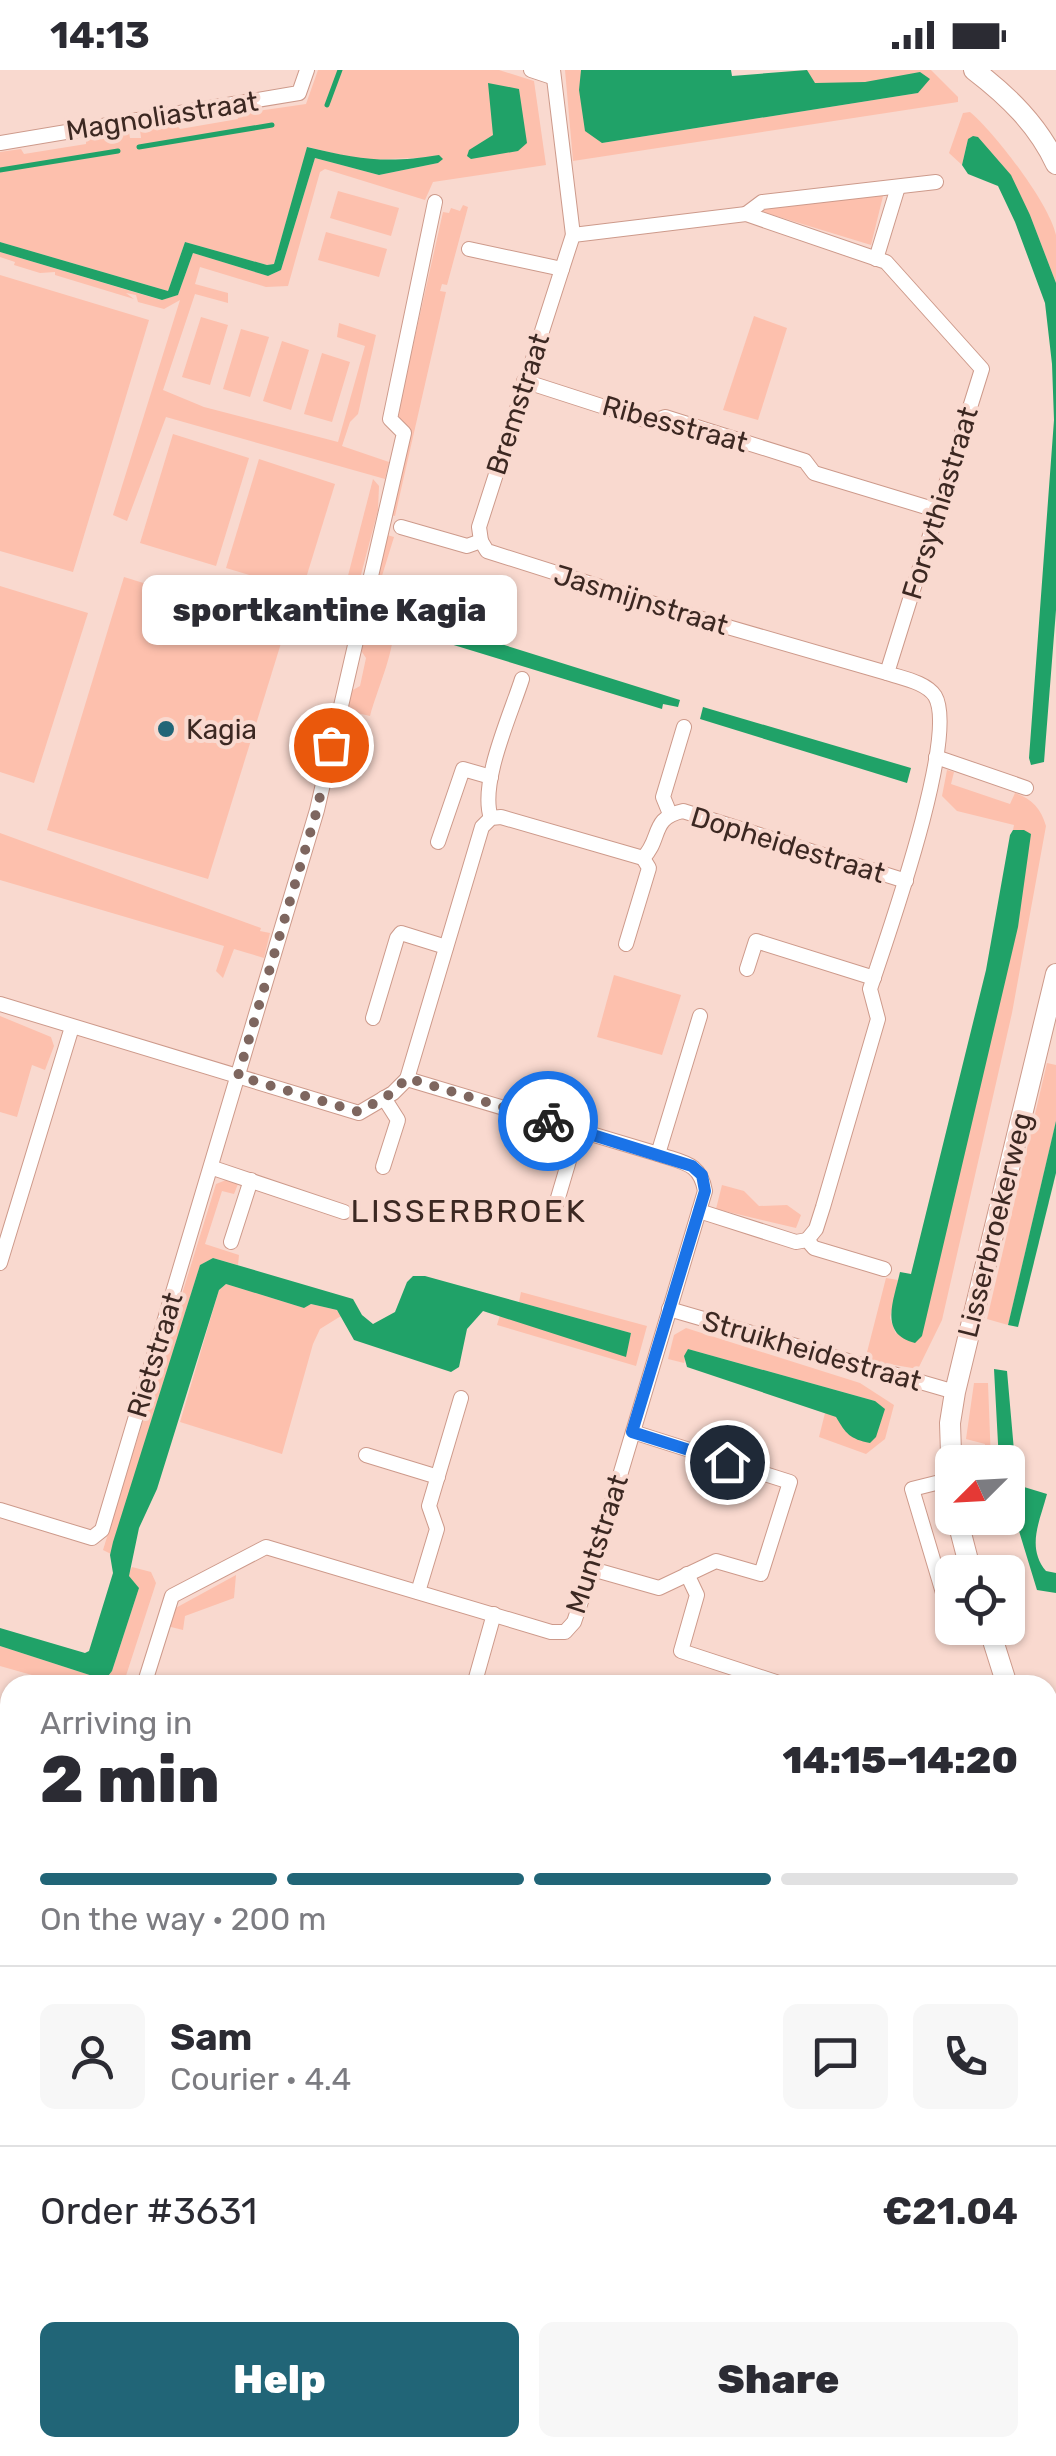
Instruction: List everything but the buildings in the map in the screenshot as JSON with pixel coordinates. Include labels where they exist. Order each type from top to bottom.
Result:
[{"type":"main road","points":[[974,70],[1050,135],[1056,164]]},
{"type":"main road","name":"Lisserbroekerweg","points":[[951,1445],[955,1392],[1056,974]]},
{"type":"main road","points":[[994,1645],[1004,1675]]},
{"type":"street","name":"Magnoliastraat","points":[[0,143],[299,93],[307,70]]},
{"type":"street","points":[[470,249],[562,269],[574,235],[553,73],[531,70]]},
{"type":"street","name":"Forsythiastraat","points":[[746,214],[762,202],[936,182]]},
{"type":"street","points":[[876,259],[898,187]]},
{"type":"street","name":"Rietstraat","points":[[0,1510],[92,1538],[102,1530],[317,810],[404,433],[390,419],[435,202]]},
{"type":"street","name":"Forsythiastraat","points":[[574,235],[746,214],[886,262],[982,369],[886,674]]},
{"type":"street","name":"Bremstraat","points":[[481,541],[479,526],[562,269]]},
{"type":"street","name":"Ribesstraat","points":[[524,381],[651,422],[664,417],[726,436],[805,461],[814,473],[936,510]]},
{"type":"street","name":"Jasmijnstraat","points":[[401,527],[467,546],[481,541],[487,551],[542,570],[886,674]]},
{"type":"street","points":[[886,674],[920,684],[934,694],[939,709],[936,757],[1026,788]]},
{"type":"street","points":[[491,818],[487,806],[491,777],[522,679]]},
{"type":"street","name":"Dopheidestraat","points":[[670,814],[663,797],[684,726]]},
{"type":"street","name":"Dopheidestraat","points":[[807,1240],[820,1218],[878,1019],[870,989],[906,880],[929,799],[936,757]]},
{"type":"street","points":[[438,842],[463,769],[491,777]]},
{"type":"street","name":"Dopheidestraat","points":[[626,944],[648,868],[643,858],[649,854],[660,823],[670,814],[682,811],[906,880]]},
{"type":"street","points":[[0,1004],[359,1112],[384,1098],[407,1078],[482,827],[491,818],[500,817],[643,858]]},
{"type":"street","points":[[374,1018],[401,933],[446,947]]},
{"type":"street","points":[[747,969],[756,941],[874,978]]},
{"type":"street","points":[[658,1154],[700,1016]]},
{"type":"street","points":[[0,1262],[72,1027]]},
{"type":"street","name":"Muntstraat","points":[[147,1675],[172,1596],[266,1547],[551,1632],[565,1632],[574,1622],[705,1191],[702,1175],[692,1166],[658,1154],[407,1078]]},
{"type":"street","points":[[384,1098],[398,1120],[384,1168]]},
{"type":"street","points":[[556,1208],[578,1130]]},
{"type":"street","points":[[212,1168],[344,1212]]},
{"type":"street","points":[[231,1242],[251,1180]]},
{"type":"street","points":[[699,1211],[796,1242],[807,1240],[814,1248],[884,1269]]},
{"type":"street","name":"Struikheidestraat","points":[[670,1309],[955,1392]]},
{"type":"street","points":[[418,1592],[437,1529],[429,1506],[461,1398]]},
{"type":"street","points":[[592,1569],[659,1588],[716,1561],[761,1574],[790,1482],[632,1432]]},
{"type":"street","points":[[366,1455],[438,1477]]},
{"type":"street","name":"Lisserbroekerweg","points":[[935,1484],[912,1489],[935,1566]]},
{"type":"street","points":[[687,1574],[697,1595],[681,1651],[754,1675]]},
{"type":"street","points":[[477,1675],[494,1614]]},
{"type":"shaded area","points":[[318,70],[499,70],[534,81],[546,165],[433,182],[425,200],[325,169],[320,172],[288,286],[266,287],[200,267],[195,284],[228,293],[228,303],[195,294],[163,390],[204,407],[338,442],[365,346],[337,337],[339,323],[376,335],[358,414],[350,422],[342,446],[389,462],[385,479],[166,417],[127,521],[113,515],[180,300],[164,309],[138,302],[136,295],[126,293],[134,299],[55,272],[40,273],[14,265],[15,262],[0,257],[0,252],[161,300],[178,295],[193,253],[268,276],[281,270],[315,158],[379,175],[438,163],[440,157],[362,160],[308,147],[274,264],[185,242],[168,291],[0,242],[0,152],[21,149],[24,154],[129,132],[130,138],[141,138],[140,130],[176,124],[180,129],[238,119],[237,114],[306,104]]},
{"type":"shaded area","points":[[565,70],[581,70],[602,143],[918,93],[929,79],[805,91],[805,70],[931,70],[958,97],[958,102],[573,161]]},
{"type":"shaded area","points":[[581,70],[731,70],[732,76],[807,70],[815,83],[865,82],[920,72],[930,79],[918,93],[602,143],[585,131],[579,90]]},
{"type":"shaded area","points":[[488,83],[519,89],[527,143],[518,151],[471,159],[467,156],[469,150],[493,135]]},
{"type":"shaded area","points":[[970,112],[1020,169],[1043,205],[1056,235],[1056,283],[1030,215],[968,139],[962,165],[949,153],[963,113]]},
{"type":"shaded area","points":[[973,136],[1011,175],[1056,283],[1056,610],[1044,762],[1031,765],[1054,420],[1052,364],[1045,303],[1015,222],[998,186],[968,174],[962,165],[968,139]]},
{"type":"shaded area","points":[[307,147],[372,159],[439,155],[443,159],[379,175],[315,158],[281,270],[268,276],[193,253],[178,295],[162,300],[0,252],[0,242],[168,291],[185,242],[274,264]]},
{"type":"shaded area","points":[[338,191],[399,208],[391,236],[330,218]]},
{"type":"shaded area","points":[[884,192],[871,245],[763,212],[766,207]]},
{"type":"shaded area","points":[[463,205],[468,207],[447,285],[442,284],[440,291],[446,292],[395,516],[391,515],[411,435],[399,417],[399,408],[443,212],[449,213],[451,208],[460,211]]},
{"type":"shaded area","points":[[326,232],[387,249],[379,277],[318,260]]},
{"type":"shaded area","points":[[0,275],[149,320],[73,572],[0,551]]},
{"type":"shaded area","points":[[754,316],[787,328],[758,420],[723,410]]},
{"type":"shaded area","points":[[201,317],[228,325],[210,385],[182,377]]},
{"type":"shaded area","points":[[241,329],[269,337],[250,397],[223,389]]},
{"type":"shaded area","points":[[282,341],[309,350],[291,410],[263,401]]},
{"type":"shaded area","points":[[322,353],[350,362],[332,422],[304,414]]},
{"type":"shaded area","points":[[173,434],[249,458],[216,566],[140,543]]},
{"type":"shaded area","points":[[259,459],[335,484],[302,591],[226,568]]},
{"type":"shaded area","points":[[373,479],[379,486],[378,510],[347,628],[335,626]]},
{"type":"shaded area","points":[[387,535],[394,537],[372,619],[394,627],[393,638],[370,716],[348,711],[351,691],[360,686],[366,658],[360,649]]},
{"type":"shaded area","name":"Kagia","points":[[124,577],[286,627],[208,879],[47,830]]},
{"type":"shaded area","points":[[0,586],[88,613],[34,783],[0,772]]},
{"type":"shaded area","points":[[373,604],[680,700],[678,707],[663,704],[662,709],[372,620]]},
{"type":"shaded area","points":[[703,707],[911,768],[907,783],[700,719]]},
{"type":"shaded area","points":[[947,770],[954,772],[951,784],[1010,804],[1015,793],[1026,798],[1046,826],[1012,1013],[942,1320],[918,1369],[865,1360],[886,1278],[898,1280],[890,1318],[896,1334],[1024,830],[1013,830],[1014,825],[957,811],[942,796]]},
{"type":"shaded area","points":[[1013,830],[1031,834],[1018,927],[922,1336],[915,1343],[896,1332],[892,1304],[900,1272],[911,1274],[986,970]]},
{"type":"shaded area","points":[[0,833],[261,928],[260,931],[270,933],[264,958],[234,949],[223,978],[216,971],[224,946],[0,880]]},
{"type":"shaded area","points":[[614,975],[681,995],[662,1055],[597,1037]]},
{"type":"shaded area","points":[[0,1016],[51,1037],[54,1046],[45,1070],[32,1065],[17,1117],[0,1112]]},
{"type":"shaded area","points":[[1047,1063],[1056,1065],[1056,1121],[1008,1325],[987,1319]]},
{"type":"shaded area","points":[[1056,1121],[1056,1173],[1018,1327],[1008,1325]]},
{"type":"shaded area","points":[[226,1180],[238,1184],[234,1194],[222,1191],[205,1244],[239,1255],[238,1265],[213,1258],[200,1265],[111,1554],[103,1550],[216,1184]]},
{"type":"shaded area","points":[[722,1185],[744,1191],[759,1206],[787,1205],[801,1215],[796,1228],[716,1209]]},
{"type":"shaded area","points":[[213,1258],[353,1299],[373,1324],[395,1312],[413,1276],[425,1276],[631,1333],[626,1357],[483,1311],[467,1329],[459,1367],[451,1372],[354,1340],[337,1310],[311,1304],[304,1308],[226,1284],[219,1290],[157,1489],[139,1528],[129,1576],[139,1588],[112,1671],[109,1675],[90,1675],[0,1646],[0,1628],[89,1651],[113,1573],[113,1542],[200,1265]]},
{"type":"shaded area","points":[[226,1284],[304,1308],[311,1304],[337,1310],[341,1316],[320,1329],[313,1344],[282,1454],[180,1422],[219,1290]]},
{"type":"shaded area","points":[[521,1292],[647,1326],[636,1366],[497,1325],[500,1315],[625,1356],[631,1333],[519,1302]]},
{"type":"shaded area","points":[[686,1328],[860,1383],[894,1405],[885,1439],[866,1454],[819,1437],[825,1413],[837,1417],[875,1401],[688,1349],[684,1363],[668,1359],[674,1335]]},
{"type":"shaded area","points":[[688,1349],[875,1401],[885,1409],[876,1437],[870,1443],[858,1440],[846,1432],[836,1417],[687,1367],[684,1356]]},
{"type":"shaded area","points":[[994,1369],[1007,1371],[1014,1445],[998,1445]]},
{"type":"shaded area","points":[[974,1383],[988,1383],[990,1445],[966,1439]]},
{"type":"shaded area","points":[[1025,1487],[1047,1494],[1036,1543],[1046,1571],[1056,1573],[1056,1593],[1037,1590],[1020,1535],[1025,1535]]},
{"type":"shaded area","points":[[132,1567],[151,1572],[156,1583],[126,1675],[109,1675],[139,1588],[128,1576]]},
{"type":"shaded area","points":[[236,1575],[234,1598],[185,1616],[183,1630],[167,1626],[172,1610]]},
{"type":"shaded area","points":[[0,1646],[90,1675],[32,1675],[0,1666]]},
{"type":"waterway","points":[[327,105],[340,70]]},
{"type":"waterway","points":[[139,147],[272,125]]},
{"type":"waterway","points":[[0,170],[118,151]]},
{"type":"way so far","points":[[331,745],[317,810],[238,1076],[359,1112],[392,1093],[407,1078],[548,1121]]},
{"type":"place","name":"Kagia","points":[[166,729]]},
{"type":"place","name":"sportkantine Kagia","points":[[331,745]]},
{"type":"district","name":"LISSERBROEK","points":[[469,1211]]},
{"type":"route","points":[[548,1121],[692,1166],[702,1175],[705,1191],[632,1432],[727,1462]]}]
